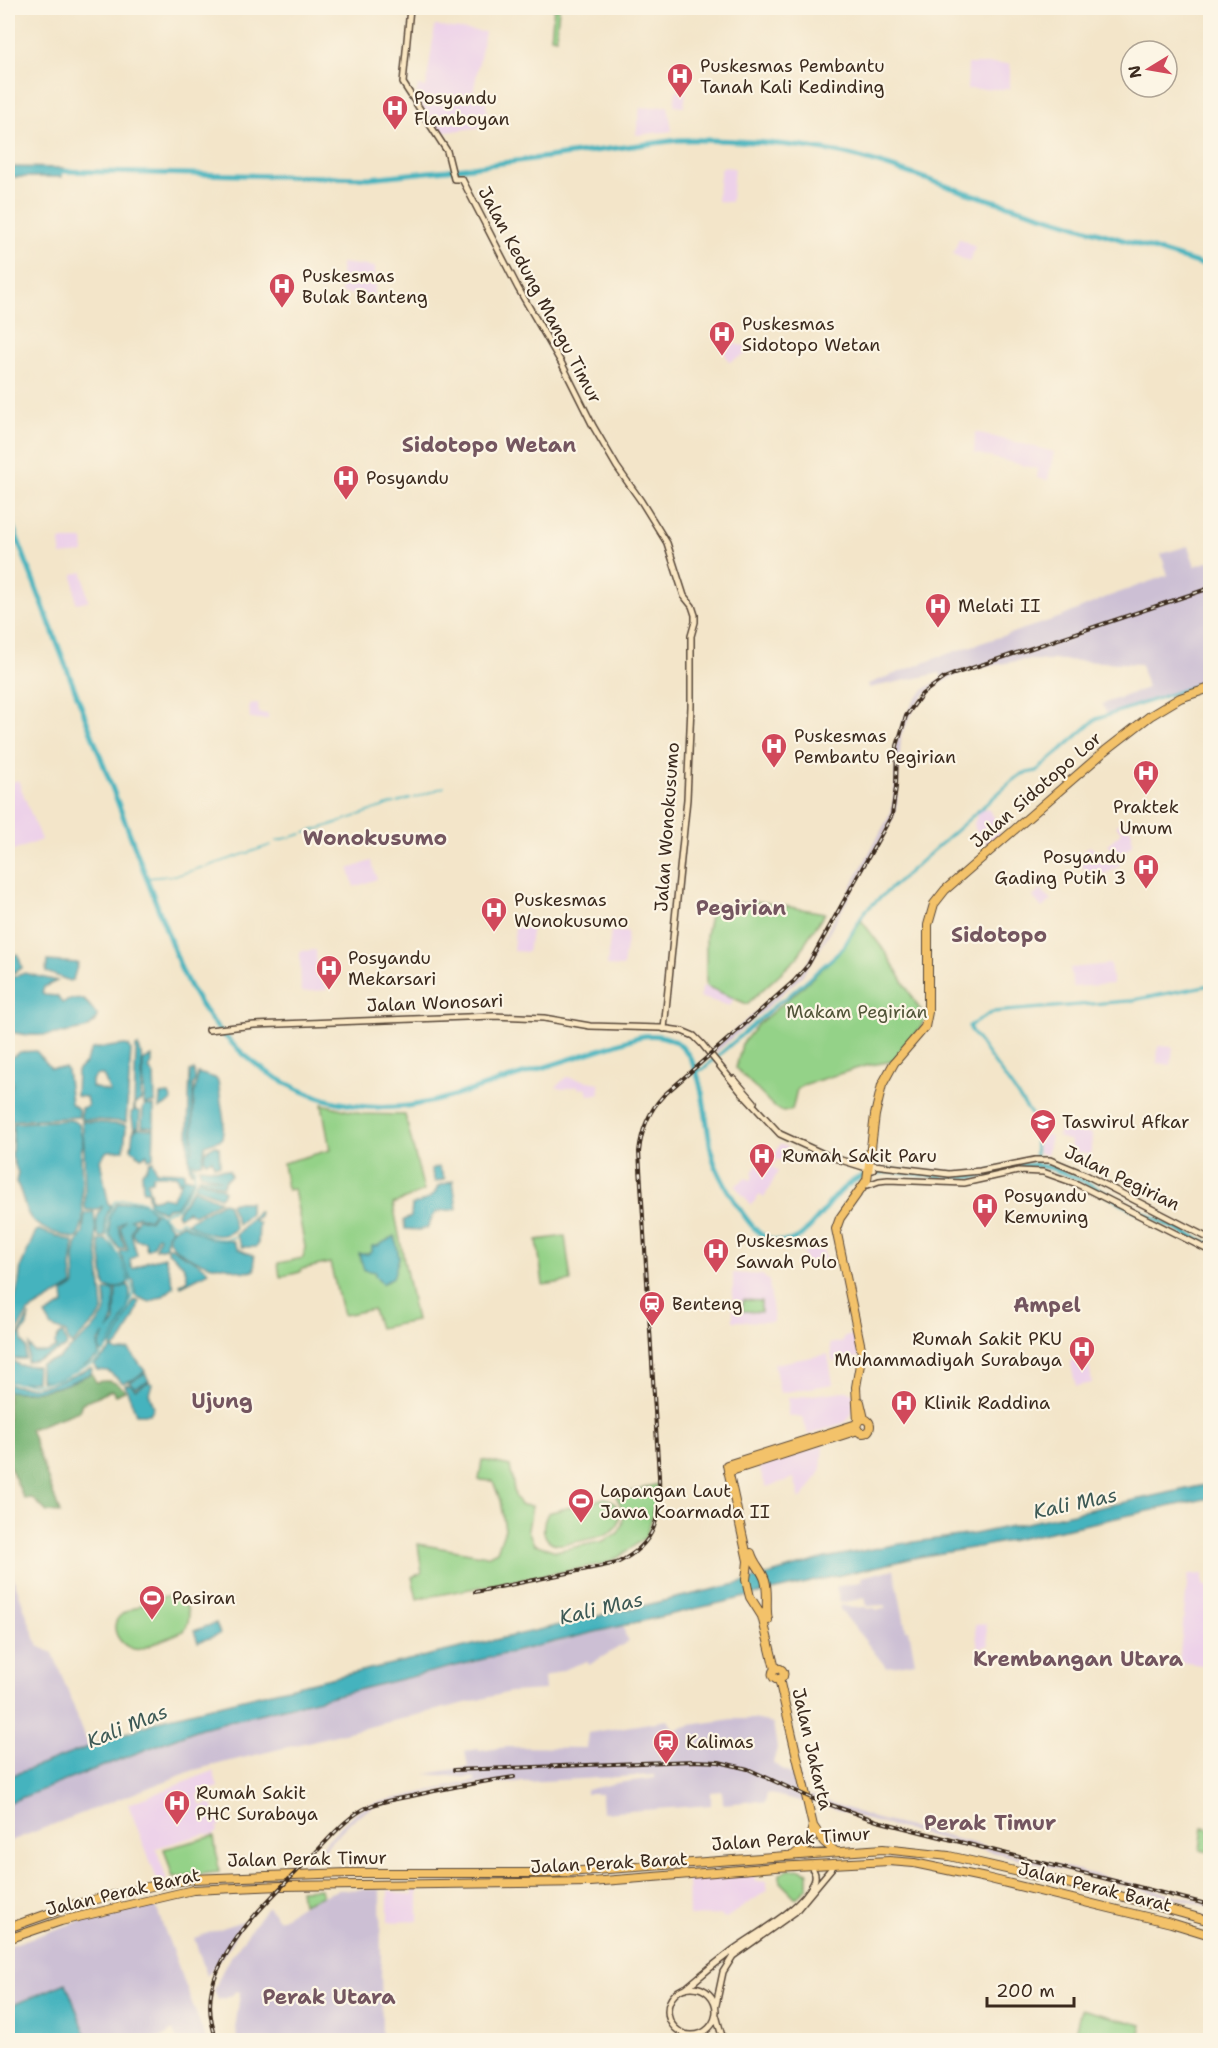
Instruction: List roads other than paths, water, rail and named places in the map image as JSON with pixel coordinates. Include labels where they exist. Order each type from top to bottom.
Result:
[{"type":"highway","points":[[1164,708],[1210,688]]},
{"type":"highway","points":[[1164,708],[1210,692]]},
{"type":"highway","name":"Jalan Sidotopo Lor","points":[[871,1172],[879,1112],[886,1088],[896,1069],[926,1033],[932,1021],[930,938],[935,907],[945,890],[1105,751],[1164,708]]},
{"type":"highway","points":[[730,1468],[859,1424],[855,1388],[861,1353],[836,1229],[840,1218],[871,1172]]},
{"type":"highway","name":"Jalan Jakarta","points":[[730,1468],[753,1560],[763,1575],[768,1594],[766,1612],[777,1669]]},
{"type":"highway","name":"Jalan Jakarta","points":[[730,1468],[748,1561],[746,1580],[752,1600],[762,1616],[777,1669],[784,1674],[780,1679],[813,1826],[824,1842],[836,1852]]},
{"type":"highway","name":"Jalan Jakarta","points":[[793,1856],[808,1845],[813,1826]]},
{"type":"highway","name":"Jalan Perak Timur","points":[[8,1928],[76,1904],[192,1879],[347,1873],[553,1873],[883,1849],[949,1856],[1106,1892],[1210,1921]]},
{"type":"highway","name":"Jalan Perak Barat","points":[[8,1939],[46,1926],[156,1897],[193,1890],[579,1883],[889,1861],[914,1863],[998,1880],[1184,1926],[1210,1935]]},
{"type":"highway","points":[[986,1878],[993,1873],[989,1865]]},
{"type":"highway","points":[[648,1866],[646,1872],[650,1878]]},
{"type":"highway","points":[[634,1867],[639,1874],[637,1879]]},
{"type":"highway","points":[[998,1880],[997,1873],[1001,1868]]},
{"type":"highway","points":[[458,1873],[464,1885]]},
{"type":"highway","points":[[464,1885],[468,1873]]},
{"type":"highway","points":[[260,1876],[267,1882],[266,1887]]},
{"type":"highway","points":[[43,1914],[42,1920],[46,1926]]},
{"type":"highway","points":[[1184,1926],[1184,1920],[1189,1914]]},
{"type":"main road","name":"Jalan Kedung Mangu Timur","points":[[410,8],[403,83],[443,143],[450,157],[454,177],[462,179],[593,426],[667,543],[684,596],[694,610],[695,622],[692,629]]},
{"type":"main road","name":"Jalan Wonokusumo","points":[[663,1028],[687,799],[692,629]]},
{"type":"main road","name":"Jalan Wonosari","points":[[212,1029],[362,1020],[493,1016],[544,1018],[590,1026],[684,1028],[696,1037]]},
{"type":"main road","name":"Jalan Pegirian","points":[[696,1037],[774,1125],[786,1134],[871,1172],[949,1174],[980,1171],[1036,1160],[1050,1160],[1086,1175],[1210,1239]]},
{"type":"main road","points":[[871,1172],[879,1181],[964,1184],[1018,1171],[1043,1172],[1077,1184],[1210,1251]]},
{"type":"main road","points":[[723,2040],[718,2027],[716,2005],[723,1972],[733,1956],[795,1912],[835,1864]]},
{"type":"main road","points":[[713,2040],[681,2032],[674,2026],[669,2018],[672,1998],[796,1904],[815,1879],[810,1865]]},
{"type":"main road","points":[[686,1988],[695,1987],[704,1990],[716,2005]]},
{"type":"main road","points":[[696,2034],[711,2026],[716,2013]]},
{"type":"water","points":[[8,167],[63,168],[62,177],[8,177]]},
{"type":"water","points":[[18,954],[22,968],[8,976],[8,957]]},
{"type":"water","points":[[47,961],[78,963],[73,980],[70,981],[46,972]]},
{"type":"water","points":[[25,973],[57,981],[44,987],[42,992],[44,995],[57,996],[62,1003],[82,999],[97,1015],[95,1022],[85,1029],[56,1034],[27,1035],[8,1031],[8,982],[10,978]]},
{"type":"water","points":[[129,1046],[131,1051],[126,1122],[81,1119],[81,1108],[88,1106],[86,1097],[76,1096],[77,1071],[85,1063],[92,1049]],"holes":[[[97,1075],[103,1075],[110,1092],[92,1087],[92,1080]]]},
{"type":"water","points":[[138,1046],[142,1064],[141,1100],[135,1104],[135,1110],[140,1112],[139,1126],[134,1129],[131,1113],[134,1110],[136,1047]]},
{"type":"water","points":[[36,1051],[51,1068],[67,1070],[71,1103],[78,1109],[79,1117],[8,1121],[8,1097],[13,1082],[8,1072],[8,1059],[20,1052]]},
{"type":"water","points":[[152,1056],[149,1069],[154,1075],[155,1103],[144,1104],[143,1061]]},
{"type":"water","points":[[194,1070],[192,1153],[194,1095],[198,1073],[218,1081],[224,1122],[222,1139],[205,1145],[202,1163],[192,1162],[193,1172],[191,1172],[188,1154],[188,1124],[190,1072]]},
{"type":"water","points":[[169,1094],[172,1101],[159,1109],[160,1095]]},
{"type":"water","points":[[145,1105],[154,1106],[154,1127],[142,1126]]},
{"type":"water","points":[[70,1120],[79,1123],[83,1144],[81,1152],[83,1221],[78,1238],[74,1239],[39,1226],[29,1216],[16,1182],[18,1173],[12,1157],[13,1123]]},
{"type":"water","points":[[82,1121],[125,1125],[126,1127],[124,1150],[107,1151],[100,1160],[107,1203],[111,1205],[105,1220],[106,1236],[100,1238],[97,1222],[103,1206],[96,1210],[86,1210],[85,1207]]},
{"type":"water","points":[[138,1128],[154,1129],[153,1158],[148,1159],[147,1154],[141,1157],[131,1149],[133,1132]]},
{"type":"water","points":[[215,1145],[219,1147],[220,1165],[214,1165],[212,1159],[206,1162],[204,1159],[205,1151]]},
{"type":"water","points":[[153,1161],[156,1171],[184,1172],[184,1177],[194,1179],[176,1207],[167,1208],[163,1212],[149,1204],[148,1193],[150,1192],[151,1200],[163,1197],[172,1199],[183,1179],[179,1183],[176,1175],[153,1175],[152,1181],[147,1182],[149,1191],[143,1191],[142,1172],[147,1168],[149,1162]]},
{"type":"water","points":[[199,1167],[229,1170],[231,1176],[225,1180],[223,1186],[198,1178],[199,1176],[221,1180],[200,1173]]},
{"type":"water","points":[[439,1167],[445,1179],[435,1182],[431,1169]]},
{"type":"water","points":[[198,1179],[222,1188],[224,1191],[222,1196],[194,1187]]},
{"type":"water","points":[[453,1181],[457,1209],[435,1213],[428,1227],[420,1230],[405,1229],[404,1220],[411,1217],[412,1205],[431,1197],[438,1186]]},
{"type":"water","points":[[193,1189],[220,1201],[194,1215],[188,1211],[179,1217],[177,1213]]},
{"type":"water","points":[[131,1201],[144,1203],[154,1212],[149,1220],[138,1216],[130,1219],[135,1221],[131,1233],[137,1255],[130,1260],[131,1267],[133,1269],[148,1261],[165,1257],[174,1287],[163,1296],[150,1302],[135,1296],[134,1282],[131,1280],[120,1253],[128,1250],[120,1227],[125,1220],[118,1226],[125,1248],[119,1249],[110,1235],[109,1218],[116,1204]]},
{"type":"water","points":[[223,1202],[227,1203],[235,1228],[228,1234],[210,1234],[187,1222]]},
{"type":"water","points":[[250,1202],[250,1213],[238,1225],[230,1204]]},
{"type":"water","points":[[94,1212],[103,1309],[100,1316],[72,1345],[66,1333],[52,1327],[45,1315],[64,1304],[63,1293],[75,1285],[76,1245],[83,1232],[85,1213]]},
{"type":"water","points":[[257,1212],[259,1216],[253,1220],[259,1223],[258,1245],[242,1247],[236,1235]]},
{"type":"water","points":[[155,1213],[159,1214],[172,1228],[167,1235],[166,1247],[155,1249],[159,1237],[157,1236],[153,1246],[147,1250],[145,1241],[136,1240],[132,1233],[138,1218],[150,1221]]},
{"type":"water","points":[[182,1224],[211,1239],[233,1241],[238,1249],[254,1256],[255,1270],[243,1271],[223,1266],[211,1266],[183,1254],[170,1242],[169,1236],[172,1230]]},
{"type":"water","points":[[36,1231],[74,1242],[71,1268],[73,1285],[28,1312],[8,1347],[8,1328],[21,1266]]},
{"type":"water","points":[[395,1236],[399,1258],[393,1278],[382,1284],[375,1276],[375,1272],[364,1270],[359,1254],[368,1254],[372,1251],[372,1246],[377,1246]]},
{"type":"water","points":[[105,1239],[117,1253],[129,1282],[121,1287],[105,1287],[99,1241]]},
{"type":"water","points":[[168,1247],[209,1272],[181,1286],[180,1284],[187,1281],[186,1272],[179,1261],[168,1252]]},
{"type":"water","points":[[128,1285],[130,1292],[127,1310],[104,1352],[100,1352],[99,1345],[105,1334],[98,1342],[99,1356],[63,1377],[55,1380],[40,1380],[40,1364],[58,1359],[92,1330],[106,1308],[105,1291],[114,1289],[114,1317],[108,1331],[115,1321],[116,1289]]},
{"type":"water","points":[[134,1300],[139,1302],[120,1342],[112,1349],[111,1346]]},
{"type":"water","points":[[29,1315],[27,1326],[21,1334],[26,1348],[25,1359],[13,1359],[8,1355],[8,1351]]},
{"type":"water","points":[[63,1334],[67,1345],[65,1348],[38,1360],[27,1362],[29,1345],[34,1352],[46,1352],[56,1348],[55,1343],[59,1335]]},
{"type":"water","points":[[112,1349],[118,1352],[129,1350],[145,1371],[123,1383],[108,1371],[97,1370],[94,1365]]},
{"type":"water","points":[[8,1358],[19,1365],[37,1366],[36,1381],[19,1383],[8,1381]]},
{"type":"water","points":[[90,1368],[91,1373],[61,1386],[40,1391],[8,1391],[8,1384],[29,1387],[50,1384]]},
{"type":"water","points":[[145,1373],[149,1381],[134,1387],[130,1382]]},
{"type":"water","points":[[149,1382],[152,1384],[149,1393],[154,1407],[150,1414],[136,1414],[125,1385],[130,1384],[135,1389]]},
{"type":"water","points":[[1210,1484],[1210,1498],[989,1545],[918,1557],[595,1632],[201,1728],[8,1803],[8,1777],[166,1718],[741,1583],[825,1558],[899,1544],[974,1534]]},
{"type":"water","points":[[216,1623],[220,1634],[198,1642],[194,1631]]},
{"type":"water","points":[[66,1983],[88,2040],[8,2040],[8,2007]]},
{"type":"waterway","points":[[57,171],[369,178],[678,140],[762,142],[825,150],[861,158],[1210,267]]},
{"type":"waterway","points":[[8,514],[182,971],[199,1003],[220,1031],[245,1055],[273,1076],[303,1091],[336,1102],[371,1107],[407,1106],[456,1095],[638,1037],[661,1036],[678,1044],[690,1057],[698,1075],[716,1166],[746,1218],[758,1232],[767,1238],[790,1241],[800,1236],[846,1186],[866,1175],[895,1171],[943,1177]]},
{"type":"waterway","points":[[696,1071],[703,1069],[836,955],[843,948],[865,911],[1012,781],[1022,774],[1037,771],[1096,719],[1210,681]]},
{"type":"waterway","points":[[414,798],[444,787]]},
{"type":"waterway","points":[[398,802],[411,798]]},
{"type":"waterway","points":[[384,806],[395,803]]},
{"type":"waterway","points":[[372,810],[383,807]]},
{"type":"waterway","points":[[359,815],[371,811]]},
{"type":"waterway","points":[[345,820],[357,816]]},
{"type":"waterway","points":[[305,833],[344,821]]},
{"type":"waterway","points":[[276,841],[302,834]]},
{"type":"waterway","points":[[206,867],[271,845]]},
{"type":"waterway","points":[[147,878],[178,875],[203,867]]},
{"type":"waterway","points":[[1036,1165],[1033,1117],[969,1026],[993,1012],[1128,1001],[1210,985]]},
{"type":"waterway","points":[[950,1177],[974,1177],[1020,1165],[1051,1168],[1083,1181],[1134,1209],[1210,1245]]},
{"type":"waterway","points":[[163,1215],[177,1209],[194,1182],[195,1166]]},
{"type":"waterway","points":[[8,1382],[32,1384],[58,1380],[95,1362],[110,1345],[124,1321],[133,1293],[125,1268],[108,1235],[107,1221],[114,1202],[124,1199],[140,1201],[174,1225],[182,1221],[213,1238],[234,1237]]},
{"type":"railway","points":[[475,1592],[617,1563],[641,1547],[654,1527],[659,1504],[659,1476],[639,1152],[644,1129],[654,1108],[663,1096],[794,981],[808,965],[892,815],[896,787],[897,746],[906,716],[922,694],[944,678],[954,674],[1210,588]]},
{"type":"railway","points":[[454,1770],[719,1762],[748,1769],[811,1798],[877,1821],[1210,1905]]},
{"type":"railway","points":[[217,2040],[210,2014],[210,1997],[214,1979],[226,1954],[248,1923],[345,1822],[360,1811],[384,1802],[514,1777]]},
{"type":"place","name":"Puskesmas Pembantu Tanah Kali Kedinding","points":[[680,99]]},
{"type":"place","name":"Posyandu Flamboyan","points":[[395,131]]},
{"type":"place","name":"Puskesmas Bulak Banteng","points":[[282,309]]},
{"type":"place","name":"Puskesmas Sidotopo Wetan","points":[[722,357]]},
{"type":"place","name":"Posyandu","points":[[346,501]]},
{"type":"place","name":"Melati II","points":[[938,629]]},
{"type":"place","name":"Puskesmas Pembantu Pegirian","points":[[774,769]]},
{"type":"place","name":"Praktek Umum","points":[[1146,796]]},
{"type":"place","name":"Posyandu Gading Putih 3","points":[[1146,890]]},
{"type":"place","name":"Puskesmas Wonokusumo","points":[[494,933]]},
{"type":"place","name":"Posyandu Mekarsari","points":[[329,991]]},
{"type":"place","name":"Taswirul Afkar","points":[[1043,1145]]},
{"type":"place","name":"Rumah Sakit Paru","points":[[762,1179]]},
{"type":"place","name":"Posyandu Kemuning","points":[[985,1229]]},
{"type":"place","name":"Puskesmas Sawah Pulo","points":[[716,1274]]},
{"type":"place","name":"Benteng","points":[[652,1327]]},
{"type":"place","name":"Rumah Sakit PKU Muhammadiyah Surabaya","points":[[1082,1372]]},
{"type":"place","name":"Klinik Raddina","points":[[904,1426]]},
{"type":"place","name":"Lapangan Laut Jawa Koarmada II","points":[[581,1524]]},
{"type":"place","name":"Pasiran","points":[[152,1621]]},
{"type":"place","name":"Kalimas","points":[[666,1765]]},
{"type":"place","name":"Rumah Sakit PHC Surabaya","points":[[177,1826]]},
{"type":"district","name":"Sidotopo Wetan","points":[[489,445]]},
{"type":"district","name":"Wonokusumo","points":[[375,838]]},
{"type":"district","name":"Pegirian","points":[[741,908]]},
{"type":"district","name":"Sidotopo","points":[[999,935]]},
{"type":"district","name":"Ampel","points":[[1047,1305]]},
{"type":"district","name":"Ujung","points":[[222,1401]]},
{"type":"district","name":"Krembangan Utara","points":[[1078,1659]]},
{"type":"district","name":"Perak Timur","points":[[990,1823]]},
{"type":"district","name":"Perak Utara","points":[[329,1997]]},
{"type":"park label","name":"Makam Pegirian","points":[[857,1012]]},
{"type":"water label","name":"Kali Mas","points":[[1075,1503]]},
{"type":"water label","name":"Kali Mas","points":[[601,1608]]},
{"type":"water label","name":"Kali Mas","points":[[127,1726]]}]
